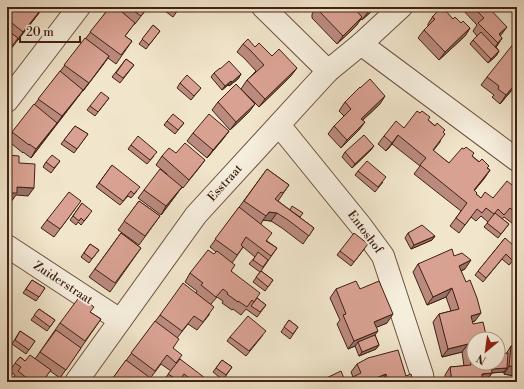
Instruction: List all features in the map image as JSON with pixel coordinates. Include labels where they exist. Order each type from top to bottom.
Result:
[{"type":"street","points":[[7,101],[79,7]]},
{"type":"street","points":[[263,7],[328,71]]},
{"type":"street","name":"Esstraat","points":[[76,382],[196,215],[328,71],[361,44],[401,7]]},
{"type":"street","points":[[361,44],[517,160]]},
{"type":"street","name":"Entoshof","points":[[279,124],[361,226],[383,256],[423,382]]},
{"type":"street","name":"Zuiderstraat","points":[[7,246],[120,320]]},
{"type":"building","points":[[7,7],[43,7],[23,32],[7,19]]},
{"type":"building","points":[[110,7],[116,7],[135,23],[125,36],[132,41],[121,55],[90,32]]},
{"type":"building","points":[[128,7],[148,7],[141,16]]},
{"type":"building","points":[[169,7],[180,7],[176,12]]},
{"type":"building","points":[[318,7],[353,7],[362,17],[343,36],[318,10]]},
{"type":"building","points":[[363,7],[373,7],[368,12]]},
{"type":"building","points":[[473,7],[488,7],[507,27],[499,34],[502,38],[498,43],[478,23],[484,18]]},
{"type":"building","points":[[439,10],[443,12],[445,10],[453,19],[455,17],[461,23],[463,21],[470,28],[445,52],[424,30],[435,19],[433,16]]},
{"type":"building","points":[[153,25],[160,31],[149,45],[142,39]]},
{"type":"building","points":[[7,30],[18,38],[7,53]]},
{"type":"building","points":[[481,32],[499,51],[491,59],[473,40]]},
{"type":"building","points":[[85,38],[109,56],[89,83],[64,65]]},
{"type":"building","points":[[248,39],[255,47],[259,43],[272,56],[279,49],[297,68],[265,99],[247,80],[264,65],[243,44]]},
{"type":"building","points":[[514,43],[517,45],[517,64],[514,68],[517,71],[517,82],[506,95],[498,89],[499,86],[487,77]]},
{"type":"building","points":[[126,59],[134,65],[123,78],[116,73]]},
{"type":"building","points":[[229,61],[241,74],[225,86],[214,73]]},
{"type":"building","points":[[60,71],[83,90],[62,116],[38,99]]},
{"type":"building","points":[[187,75],[201,88],[194,96],[180,83]]},
{"type":"building","points":[[370,79],[385,96],[361,119],[365,122],[347,140],[334,126],[351,109],[345,102]]},
{"type":"building","points":[[236,84],[255,104],[236,122],[218,102]]},
{"type":"building","points":[[101,92],[109,98],[98,112],[90,106]]},
{"type":"building","points":[[34,104],[57,123],[36,149],[12,132]]},
{"type":"building","points":[[417,111],[420,113],[422,111],[430,117],[428,120],[435,126],[437,123],[445,130],[443,132],[445,134],[433,150],[449,163],[462,148],[464,149],[466,147],[474,153],[472,156],[479,162],[482,159],[489,166],[487,168],[490,170],[474,190],[481,198],[485,192],[493,198],[507,181],[517,189],[517,214],[510,208],[504,215],[498,209],[494,214],[486,208],[482,213],[477,209],[465,225],[456,218],[467,203],[420,165],[426,158],[398,135],[392,143],[384,136],[396,121],[404,128]]},
{"type":"building","points":[[173,114],[184,123],[178,130],[167,121]]},
{"type":"building","points":[[209,114],[229,131],[213,150],[193,133]]},
{"type":"building","points":[[75,126],[88,134],[77,149],[64,140]]},
{"type":"building","points":[[364,135],[374,146],[355,164],[345,152]]},
{"type":"building","points":[[138,136],[157,152],[150,160],[131,145]]},
{"type":"building","points":[[185,143],[205,160],[189,180],[162,156],[169,148],[176,153]]},
{"type":"building","points":[[7,155],[19,156],[19,163],[35,164],[34,188],[17,187],[17,193],[7,193]]},
{"type":"building","points":[[52,155],[60,161],[54,168],[46,162]]},
{"type":"building","points":[[367,161],[386,177],[378,187],[358,171]]},
{"type":"building","points":[[112,165],[140,187],[134,194],[131,191],[123,201],[99,183]]},
{"type":"building","points":[[160,169],[182,187],[166,206],[144,190]]},
{"type":"building","points":[[267,169],[289,185],[283,193],[281,192],[275,199],[314,228],[309,236],[277,213],[269,212],[266,216],[244,201]]},
{"type":"building","points":[[69,192],[81,201],[60,229],[47,220]]},
{"type":"building","points":[[139,201],[160,216],[145,236],[124,221]]},
{"type":"building","points":[[82,203],[92,211],[84,221],[81,218],[79,221],[73,216]]},
{"type":"building","points":[[292,206],[303,213],[300,217],[290,210]]},
{"type":"building","points":[[239,207],[272,233],[266,241],[277,248],[271,256],[246,237],[241,245],[243,247],[237,255],[215,239]]},
{"type":"building","points":[[495,213],[509,224],[501,234],[487,223]]},
{"type":"building","points":[[422,225],[435,236],[414,245],[408,233]]},
{"type":"building","points":[[121,233],[141,248],[115,283],[95,269]]},
{"type":"building","points":[[354,233],[368,244],[354,262],[340,251]]},
{"type":"building","points":[[505,238],[513,245],[517,241],[517,255],[512,260],[506,254],[486,278],[478,271]]},
{"type":"building","points":[[90,244],[99,250],[92,259],[84,253]]},
{"type":"building","points":[[452,249],[454,256],[462,253],[471,260],[459,266],[466,282],[470,280],[481,313],[471,316],[473,324],[483,322],[485,331],[466,331],[466,344],[448,349],[439,314],[459,309],[452,288],[433,297],[418,264]]},
{"type":"building","points":[[208,250],[214,254],[217,251],[235,265],[231,271],[260,293],[254,302],[252,300],[247,307],[227,294],[228,293],[223,289],[216,297],[201,285],[203,283],[190,273]]},
{"type":"building","points":[[258,252],[268,260],[263,267],[253,260]]},
{"type":"building","points":[[261,271],[273,280],[268,287],[256,277]]},
{"type":"building","points":[[32,280],[45,288],[39,297],[26,289]]},
{"type":"building","points":[[356,281],[360,289],[379,281],[393,314],[374,322],[378,331],[354,341],[343,315],[346,314],[336,289]]},
{"type":"building","points":[[183,283],[214,307],[203,322],[194,316],[182,331],[160,315]]},
{"type":"building","points":[[80,296],[94,307],[90,312],[101,319],[85,341],[60,323]]},
{"type":"building","points":[[257,298],[266,305],[260,312],[251,306]]},
{"type":"building","points":[[39,309],[55,320],[50,327],[34,315]]},
{"type":"building","points":[[248,316],[266,331],[249,351],[230,337]]},
{"type":"building","points":[[289,320],[298,327],[293,334],[284,327]]},
{"type":"building","points":[[155,321],[179,339],[173,348],[182,355],[176,363],[167,355],[155,371],[131,353]]},
{"type":"building","points":[[56,330],[81,348],[66,370],[40,352]]},
{"type":"building","points":[[20,331],[35,341],[29,350],[15,340]]},
{"type":"building","points":[[375,335],[379,345],[362,352],[358,342]]},
{"type":"building","points":[[511,346],[517,347],[517,367],[509,366]]},
{"type":"building","points":[[398,350],[406,376],[411,374],[413,382],[388,382],[386,374],[366,382],[318,382],[341,371],[345,381],[361,373],[357,364],[368,358]]},
{"type":"building","points":[[506,353],[508,353],[506,368]]},
{"type":"building","points":[[30,355],[51,370],[42,382],[32,382],[18,371],[21,367],[15,363],[20,357],[25,361]]},
{"type":"building","points":[[180,359],[205,378],[202,382],[195,382],[184,374],[179,381],[168,374]]},
{"type":"building","points":[[126,360],[149,377],[145,382],[110,382]]},
{"type":"building","points":[[222,360],[232,367],[226,375],[216,368]]},
{"type":"building","points":[[7,363],[12,367],[7,374]]},
{"type":"building","points":[[466,365],[466,371],[492,371],[492,373],[482,374],[482,382],[452,382],[450,367]]}]
